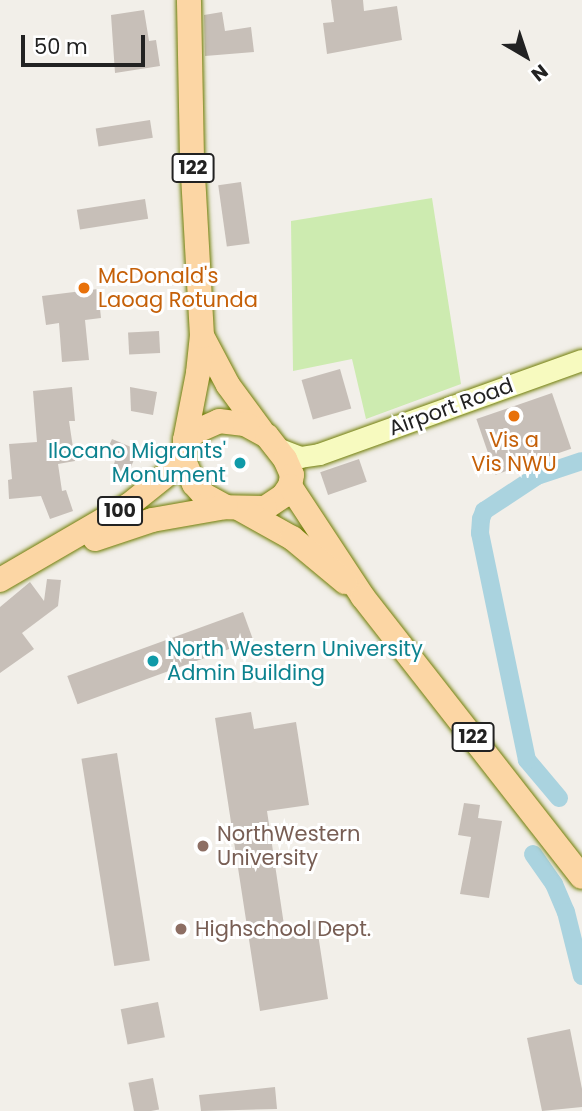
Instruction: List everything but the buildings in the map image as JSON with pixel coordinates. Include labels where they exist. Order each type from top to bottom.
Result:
[{"type":"main road","name":"122","points":[[185,451],[202,336],[192,159],[189,0]]},
{"type":"main road","name":"122","points":[[202,336],[228,385],[269,440]]},
{"type":"main road","name":"Airport Road","points":[[319,454],[582,360]]},
{"type":"main road","name":"100","points":[[0,580],[129,505],[185,451],[197,431],[219,421],[233,421],[300,457],[319,454]]},
{"type":"main road","points":[[269,440],[291,481]]},
{"type":"main road","points":[[185,451],[194,484],[203,494],[233,508]]},
{"type":"main road","name":"100","points":[[50,552],[152,520],[233,508],[265,508],[283,496],[291,481],[319,454]]},
{"type":"main road","name":"122","points":[[291,481],[363,597],[582,877]]},
{"type":"main road","name":"122","points":[[233,508],[292,538],[363,597]]},
{"type":"green space","points":[[432,198],[461,384],[366,419],[352,359],[293,371],[291,221]]},
{"type":"waterway","points":[[559,798],[527,760],[480,533],[484,511],[537,476],[582,461]]},
{"type":"waterway","points":[[533,854],[554,884],[566,912],[582,976]]},
{"type":"place","name":"McDonald's Laoag Rotunda","points":[[84,288]]},
{"type":"place","name":"Vis a Vis NWU","points":[[514,416]]},
{"type":"place","name":"Ilocano Migrants' Monument","points":[[240,463]]},
{"type":"place","name":"North Western University Admin Building","points":[[153,661]]},
{"type":"place","name":"NorthWestern University","points":[[203,846]]},
{"type":"place","name":"Highschool Dept.","points":[[181,929]]}]
